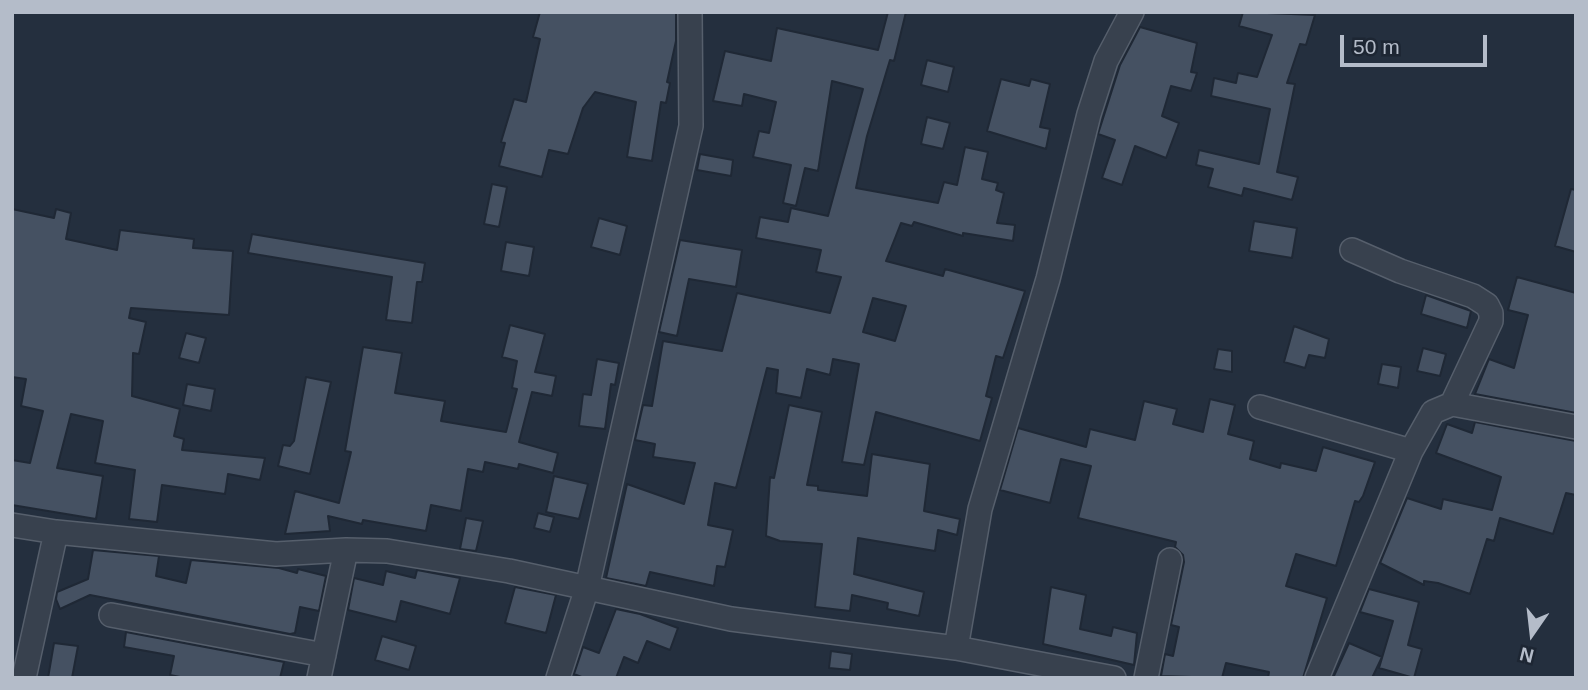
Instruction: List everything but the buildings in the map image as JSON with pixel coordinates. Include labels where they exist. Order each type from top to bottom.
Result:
[{"type":"street","points":[[558,678],[587,588],[691,126],[690,12]]},
{"type":"street","points":[[956,648],[980,509],[1048,279],[1092,104],[1106,61],[1132,12]]},
{"type":"street","points":[[1352,250],[1400,271],[1473,296],[1487,305],[1491,321],[1452,404]]},
{"type":"street","points":[[1317,678],[1411,451],[1433,412],[1452,404],[1576,427]]},
{"type":"street","points":[[1260,407],[1411,451]]},
{"type":"street","points":[[12,525],[57,533],[276,554],[346,550],[387,551],[470,564],[769,625],[956,648],[1114,678]]},
{"type":"street","points":[[23,678],[57,533]]},
{"type":"street","points":[[319,678],[346,550]]},
{"type":"street","points":[[1146,678],[1170,560]]},
{"type":"street","points":[[111,615],[324,654]]}]
